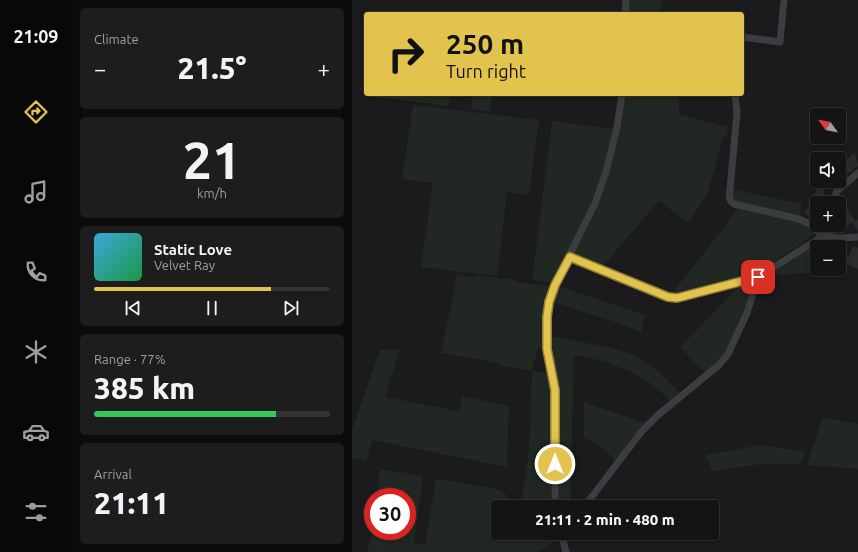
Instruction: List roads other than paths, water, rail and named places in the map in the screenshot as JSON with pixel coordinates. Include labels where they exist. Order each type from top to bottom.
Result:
[{"type":"street","points":[[624,12],[626,0]]},
{"type":"street","points":[[744,38],[780,42],[784,0]]},
{"type":"street","points":[[555,500],[555,390],[547,349],[547,317],[549,302],[555,285],[570,257],[595,203],[606,172],[617,127],[622,96]]},
{"type":"street","points":[[735,96],[737,113],[729,199],[731,202],[734,204],[799,219],[808,223],[822,235],[839,238],[858,237]]},
{"type":"street","points":[[835,196],[837,191],[858,173]]},
{"type":"street","points":[[570,257],[668,297],[677,298],[758,277],[817,240],[823,232]]},
{"type":"street","points":[[589,500],[642,431],[658,415],[719,365],[728,354],[747,313],[758,277]]},
{"type":"street","points":[[564,540],[566,552]]}]
